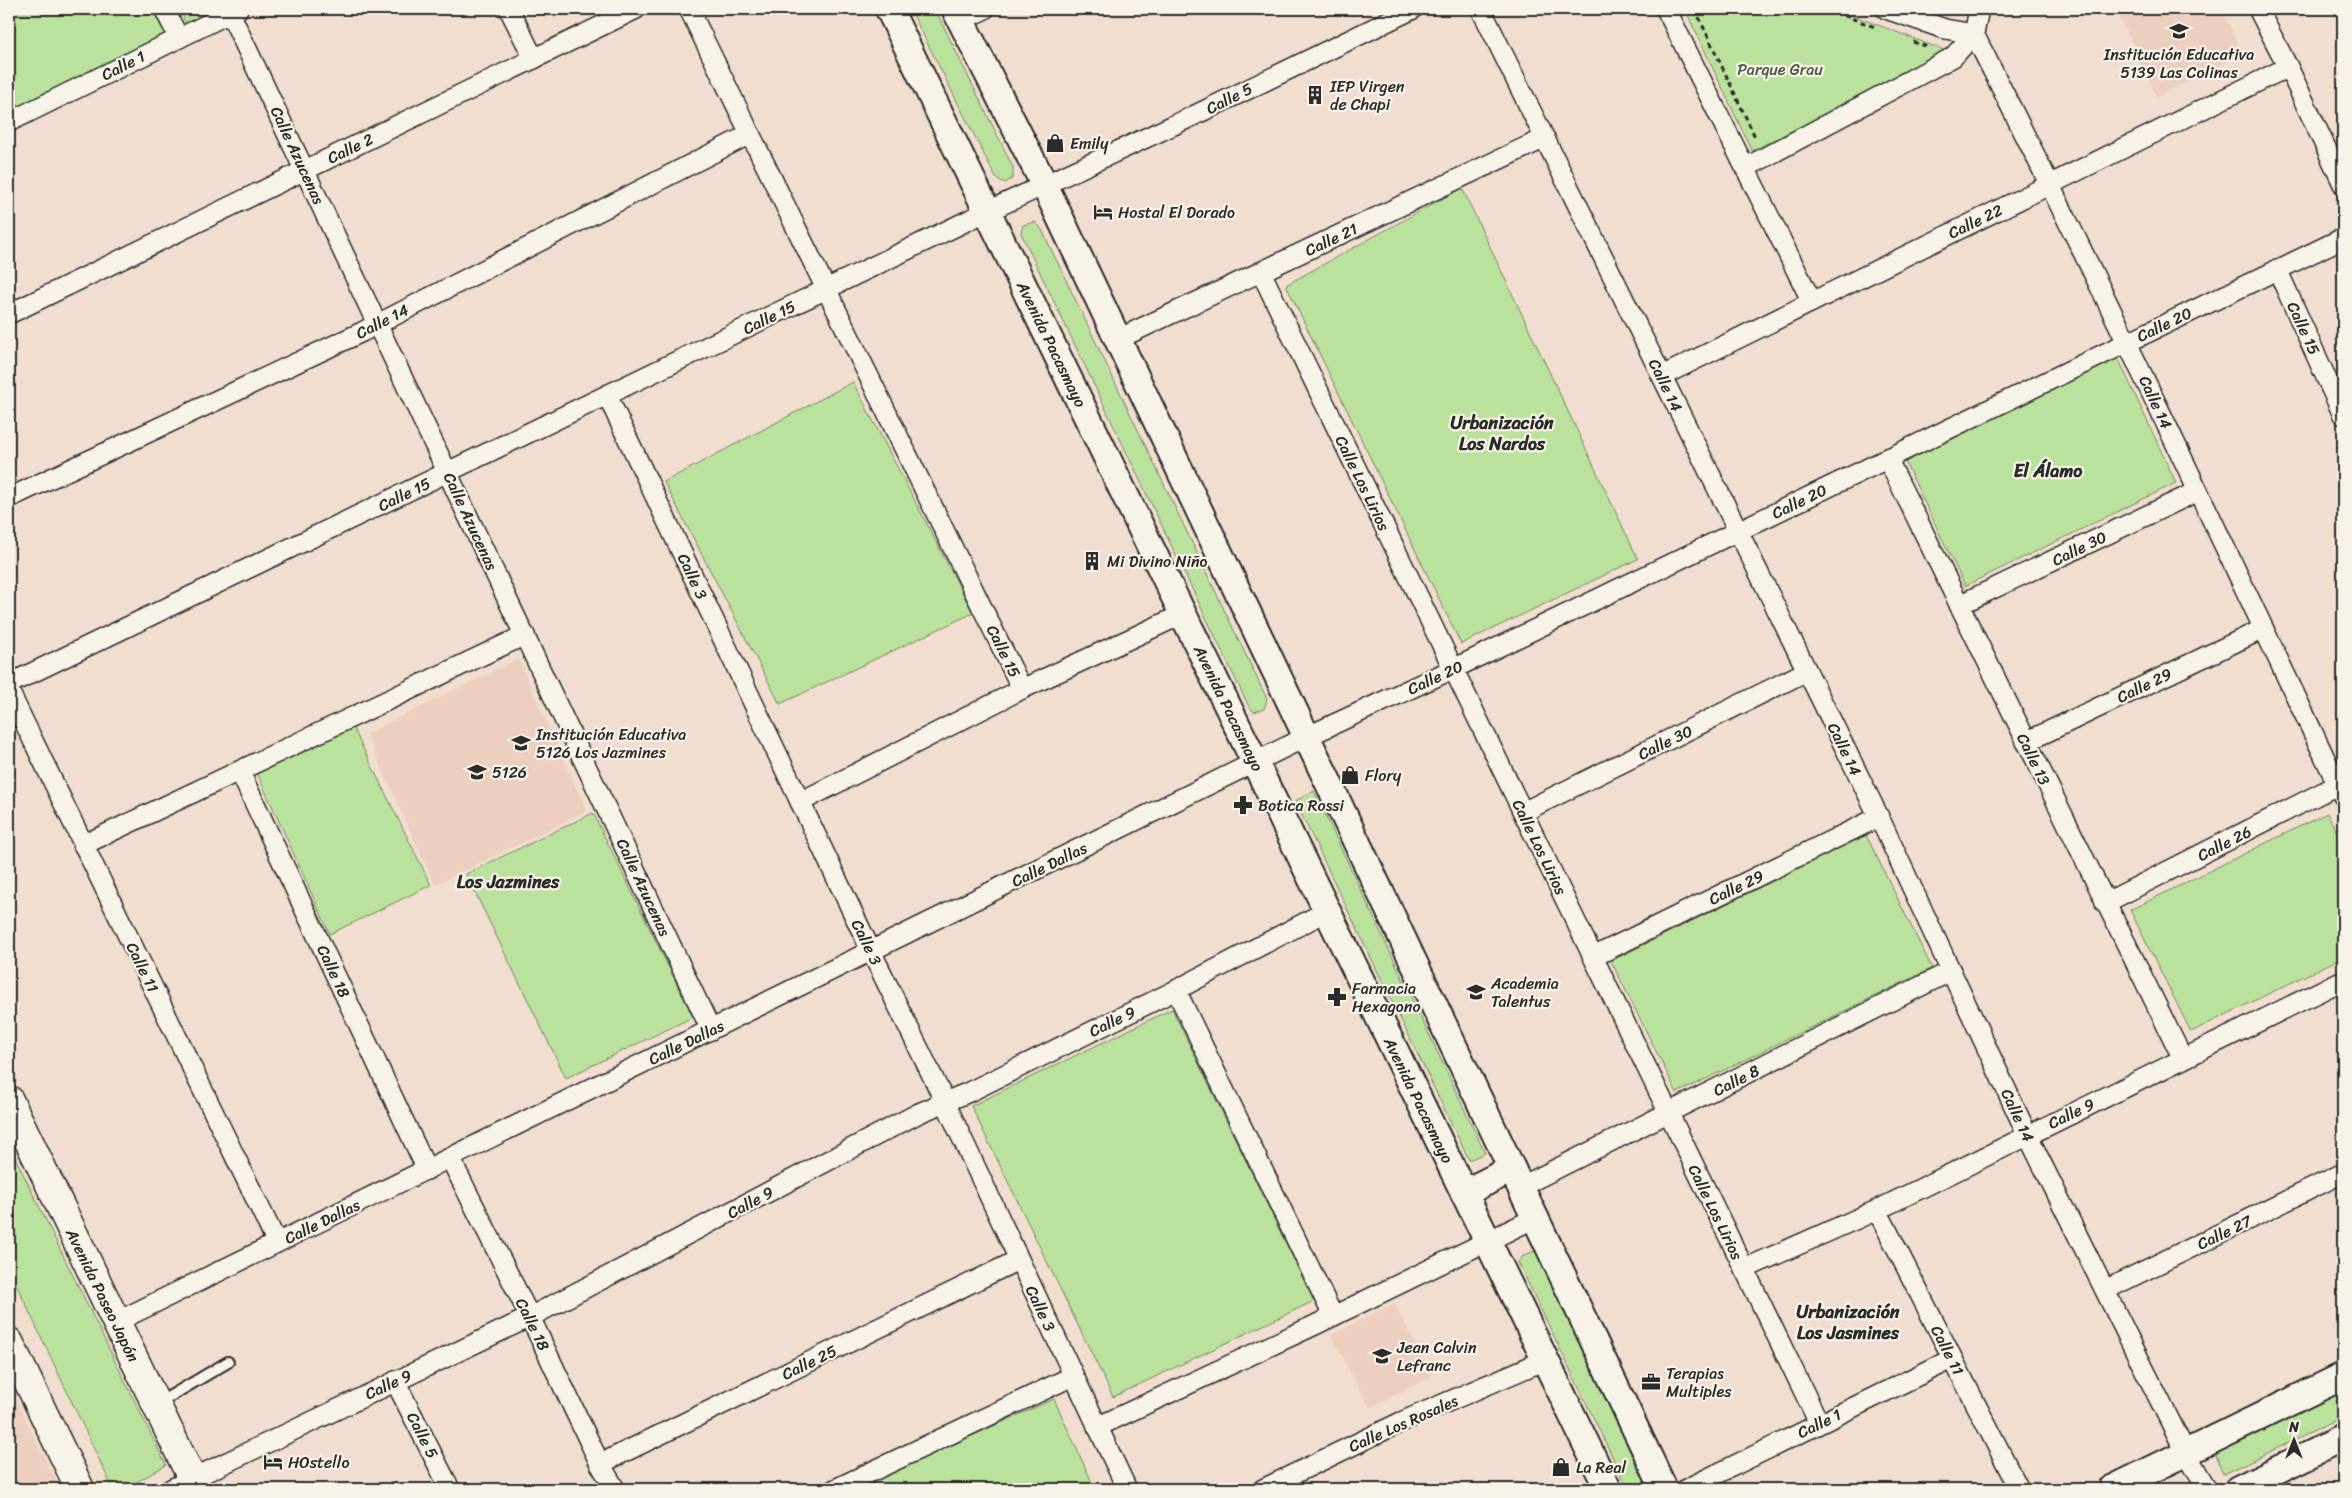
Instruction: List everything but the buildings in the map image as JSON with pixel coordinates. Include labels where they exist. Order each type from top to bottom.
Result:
[{"type":"main road","name":"Avenida Pacasmayo","points":[[889,9],[1608,1489]]},
{"type":"main road","points":[[958,14],[1044,184],[1664,1489]]},
{"type":"main road","name":"Avenida Paseo Japón","points":[[9,1100],[156,1404],[187,1486]]},
{"type":"main road","points":[[1464,1193],[1516,1178]]},
{"type":"main road","points":[[9,1342],[80,1489]]},
{"type":"main road","points":[[2112,1489],[2343,1376]]},
{"type":"main road","points":[[2238,1489],[2343,1438]]},
{"type":"street","points":[[164,9],[179,38]]},
{"type":"street","points":[[509,9],[534,59]]},
{"type":"street","name":"Calle 2","points":[[9,314],[636,9]]},
{"type":"street","name":"Calle 15","points":[[689,9],[1022,689]]},
{"type":"street","points":[[958,14],[985,9]]},
{"type":"street","name":"Calle 5","points":[[1044,184],[1191,117],[1413,9]]},
{"type":"street","name":"Calle 14","points":[[1481,9],[1879,817],[2027,1134],[2186,1453],[2208,1489]]},
{"type":"street","points":[[1666,9],[1812,302]]},
{"type":"street","points":[[1886,9],[1945,29],[1974,34]]},
{"type":"street","points":[[1745,168],[1954,57],[1974,34],[1979,9]]},
{"type":"street","points":[[2258,9],[2288,67],[2343,184]]},
{"type":"street","name":"Calle 1","points":[[9,122],[234,11]]},
{"type":"street","name":"Calle Azucenas","points":[[234,11],[305,170],[711,1030]]},
{"type":"street","name":"Calle 14","points":[[1974,34],[2128,342],[2263,629],[2342,787]]},
{"type":"street","name":"Calle 22","points":[[1662,376],[2288,67]]},
{"type":"street","name":"Calle 14","points":[[9,498],[377,323],[750,134]]},
{"type":"street","name":"Calle 21","points":[[1118,339],[1545,138]]},
{"type":"street","name":"Calle 15","points":[[9,684],[1044,184]]},
{"type":"street","name":"Calle 20","points":[[1255,762],[1453,669],[2343,238]]},
{"type":"street","name":"Calle 15","points":[[2277,269],[2343,415]]},
{"type":"street","name":"Calle Los Lirios","points":[[1261,272],[1818,1423]]},
{"type":"street","name":"Calle 3","points":[[607,395],[871,951],[946,1102],[1018,1260],[1127,1489]]},
{"type":"street","name":"Calle 13","points":[[1887,458],[2183,1059]]},
{"type":"street","name":"Calle 30","points":[[1960,605],[2198,491]]},
{"type":"street","points":[[800,802],[1022,689],[1183,614]]},
{"type":"street","name":"Calle 29","points":[[2026,742],[2263,629]]},
{"type":"street","points":[[83,845],[525,635]]},
{"type":"street","name":"Calle 30","points":[[1523,812],[1807,671]]},
{"type":"street","name":"Calle 11","points":[[9,691],[277,1243]]},
{"type":"street","name":"Calle Dallas","points":[[116,1322],[1255,762]]},
{"type":"street","name":"Calle 18","points":[[240,772],[427,1170]]},
{"type":"street","name":"Calle 26","points":[[2105,903],[2342,787]]},
{"type":"street","name":"Calle 29","points":[[1593,957],[1879,817]]},
{"type":"street","name":"Calle 9","points":[[187,1486],[395,1381],[530,1317],[919,1114],[1176,990],[1327,911]]},
{"type":"street","name":"Calle 8","points":[[1516,1178],[1668,1113],[1951,971]]},
{"type":"street","name":"Calle 9","points":[[1744,1269],[1877,1210],[2027,1134],[2343,980]]},
{"type":"street","points":[[1176,990],[1333,1316]]},
{"type":"street","name":"Calle 18","points":[[450,1158],[530,1317],[600,1464],[615,1489]]},
{"type":"street","name":"Calle 27","points":[[2105,1290],[2343,1173]]},
{"type":"street","name":"Calle 11","points":[[1877,1210],[2019,1489]]},
{"type":"street","points":[[1097,1427],[1535,1218]]},
{"type":"street","name":"Calle 25","points":[[600,1464],[1018,1260]]},
{"type":"street","name":"Calle Los Rosales","points":[[1263,1489],[1401,1422],[1545,1360]]},
{"type":"street","name":"Calle 1","points":[[1686,1489],[1818,1423],[1952,1360]]},
{"type":"street","points":[[835,1489],[1073,1376]]},
{"type":"street","name":"Calle 5","points":[[395,1381],[450,1489]]},
{"type":"lane","points":[[156,1404],[228,1362]]},
{"type":"path","points":[[1695,9],[1757,141]]},
{"type":"path","points":[[1827,9],[1881,29]]},
{"type":"path","points":[[1908,39],[1934,50]]},
{"type":"shaded area","name":"Institución Educativa 5139 Las Colinas","points":[[2116,9],[2222,9],[2242,54],[2157,97]]},
{"type":"shaded area","name":"5126","points":[[518,659],[587,811],[435,885],[366,734]]},
{"type":"shaded area","name":"Jean Calvin Lefranc","points":[[1394,1303],[1432,1376],[1370,1408],[1331,1335]]},
{"type":"shaded area","points":[[9,1385],[60,1489],[9,1489]]},
{"type":"green space","points":[[9,9],[156,9],[169,33],[9,111]]},
{"type":"green space","points":[[179,9],[228,9],[189,29]]},
{"type":"green space","points":[[910,9],[935,9],[1013,167],[1013,178],[1005,183],[996,178]]},
{"type":"green space","name":"Parque Grau","points":[[1685,9],[1836,9],[1949,52],[1752,151]]},
{"type":"green space","points":[[1462,188],[1638,559],[1461,644],[1286,285]]},
{"type":"green space","points":[[1035,222],[1041,228],[1267,699],[1264,709],[1254,712],[1248,705],[1021,233],[1023,225]]},
{"type":"green space","points":[[2118,358],[2176,483],[1965,586],[1905,462]]},
{"type":"green space","points":[[853,382],[973,613],[780,704],[664,482]]},
{"type":"green space","points":[[353,728],[431,885],[330,934],[257,773]]},
{"type":"green space","points":[[1314,791],[1485,1153],[1469,1160],[1295,801]]},
{"type":"green space","points":[[593,813],[693,1017],[566,1078],[466,874]]},
{"type":"green space","points":[[2327,813],[2343,844],[2343,957],[2191,1032],[2130,910]]},
{"type":"green space","points":[[1866,835],[1932,968],[1677,1093],[1611,961]]},
{"type":"green space","points":[[1172,1009],[1314,1301],[1113,1397],[971,1106]]},
{"type":"green space","points":[[9,1145],[166,1465],[125,1489],[113,1489],[9,1269]]},
{"type":"green space","points":[[1534,1251],[1544,1258],[1654,1489],[1628,1489],[1518,1262],[1523,1256]]},
{"type":"green space","points":[[2343,1390],[2343,1417],[2223,1474],[2215,1452]]},
{"type":"green space","points":[[1054,1399],[1095,1489],[853,1489]]},
{"type":"place","name":"Institución Educativa 5139 Las Colinas","points":[[2179,31]]},
{"type":"place","name":"IEP Virgen de Chapi","points":[[1315,95]]},
{"type":"place","name":"Emily","points":[[1055,143]]},
{"type":"place","name":"Hostal El Dorado","points":[[1103,212]]},
{"type":"place","name":"Mi Divino Niño","points":[[1092,561]]},
{"type":"place","name":"Institución Educativa 5126 Los Jazmines","points":[[521,743]]},
{"type":"place","name":"5126","points":[[477,772]]},
{"type":"place","name":"Flory","points":[[1350,775]]},
{"type":"place","name":"Botica Rossi","points":[[1243,805]]},
{"type":"place","name":"Academia Talentus","points":[[1476,992]]},
{"type":"place","name":"Farmacia Hexagono","points":[[1337,997]]},
{"type":"place","name":"Jean Calvin Lefranc","points":[[1382,1356]]},
{"type":"place","name":"Terapias Multiples","points":[[1651,1382]]},
{"type":"place","name":"HOstello","points":[[273,1462]]},
{"type":"place","name":"La Real","points":[[1561,1467]]},
{"type":"district","name":"Urbanización Los Nardos","points":[[1502,433]]},
{"type":"district","name":"El Álamo","points":[[2048,471]]},
{"type":"district","name":"Los Jazmines","points":[[508,882]]},
{"type":"district","name":"Urbanización Los Jasmines","points":[[1848,1322]]}]
